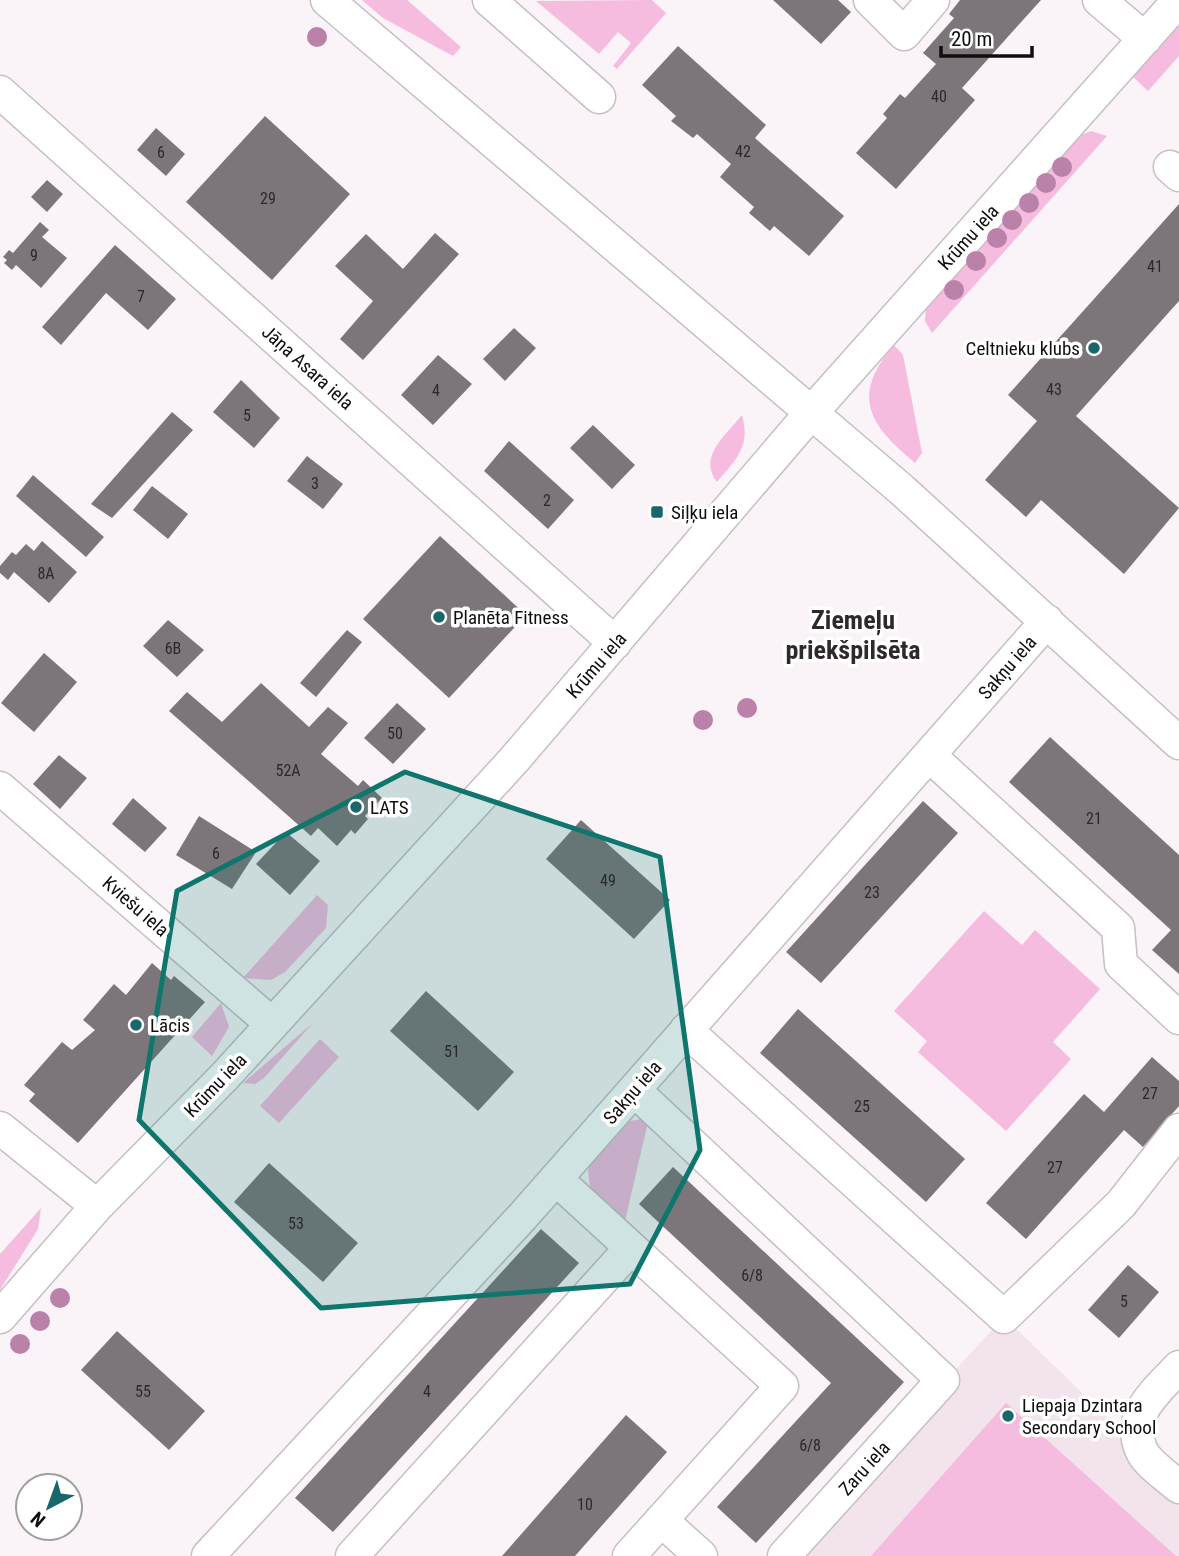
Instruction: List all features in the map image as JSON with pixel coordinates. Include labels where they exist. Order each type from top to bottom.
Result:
[{"type":"street","points":[[327,0],[902,490],[1179,743]]},
{"type":"street","points":[[489,0],[599,97]]},
{"type":"street","points":[[870,0],[904,34],[933,0]]},
{"type":"street","points":[[1099,0],[1145,39]]},
{"type":"street","name":"Krūmu iela","points":[[0,1317],[97,1206],[272,1024],[513,761],[811,413],[1179,0]]},
{"type":"street","name":"Jāņa Asara iela","points":[[0,92],[615,643]]},
{"type":"street","name":"Sakņu iela","points":[[208,1556],[556,1179],[1047,621]]},
{"type":"street","points":[[930,756],[1118,928],[1121,964],[1179,1018]]},
{"type":"street","name":"Kviešu iela","points":[[0,788],[272,1024]]},
{"type":"street","points":[[686,1030],[1004,1317],[1121,1204],[1179,1130]]},
{"type":"street","name":"Zaru iela","points":[[634,1090],[943,1380],[785,1556]]},
{"type":"street","points":[[1,1132],[97,1206]]},
{"type":"street","points":[[556,1179],[782,1386],[629,1556]]},
{"type":"street","points":[[352,1556],[631,1248]]},
{"type":"street","points":[[1179,1367],[1143,1407],[1136,1423],[1141,1451],[1179,1487]]},
{"type":"street","points":[[661,1520],[701,1556]]},
{"type":"highlighted area","points":[[405,772],[660,857],[700,1150],[630,1284],[321,1308],[139,1120],[177,891]]},
{"type":"shaded area","points":[[362,0],[407,0],[461,47],[453,56],[383,18]]},
{"type":"shaded area","points":[[652,0],[666,13],[617,69],[613,66],[631,43],[618,32],[599,54],[536,1]]},
{"type":"shaded area","points":[[1179,25],[1179,56],[1148,91],[1133,77]]},
{"type":"shaded area","points":[[1091,131],[1107,136],[932,333],[925,321],[926,307],[1079,136]]},
{"type":"shaded area","points":[[894,345],[903,355],[922,453],[915,463],[886,436],[871,409],[869,395],[872,380],[880,363]]},
{"type":"shaded area","points":[[742,415],[745,436],[743,444],[736,459],[717,482],[710,464],[712,455],[722,438]]},
{"type":"shaded area","points":[[317,895],[328,905],[326,928],[285,972],[271,980],[243,978]]},
{"type":"shaded area","points":[[984,911],[1022,945],[1035,930],[1100,989],[1053,1042],[1071,1059],[1006,1131],[918,1052],[927,1041],[894,1011]]},
{"type":"shaded area","points":[[221,1003],[229,1027],[212,1056],[192,1037]]},
{"type":"shaded area","points":[[313,1023],[264,1078],[255,1084],[243,1083]]},
{"type":"shaded area","points":[[320,1039],[339,1057],[279,1123],[260,1106]]},
{"type":"shaded area","points":[[641,1119],[648,1122],[625,1221],[590,1187],[588,1170],[592,1158],[625,1122]]},
{"type":"shaded area","points":[[41,1208],[38,1229],[0,1290],[0,1254]]},
{"type":"shaded area","name":"Liepaja Dzintara Secondary School","points":[[1004,1317],[1179,1487],[1179,1556],[784,1556]]},
{"type":"shaded area","points":[[1006,1403],[1176,1556],[871,1556]]},
{"type":"building","points":[[773,0],[838,0],[851,12],[821,44]]},
{"type":"building","points":[[960,0],[1041,0],[962,88],[975,100],[896,189],[856,153],[887,118],[883,114],[900,94],[905,98],[936,64],[923,53],[954,18],[949,14]]},
{"type":"building","points":[[678,46],[766,125],[755,138],[844,216],[809,256],[774,226],[770,231],[749,213],[754,207],[720,177],[731,164],[697,134],[693,138],[671,121],[676,116],[642,85]]},
{"type":"building","points":[[265,116],[350,194],[272,280],[186,202]]},
{"type":"building","points":[[156,128],[185,154],[166,176],[137,150]]},
{"type":"building","points":[[47,180],[63,194],[47,212],[31,197]]},
{"type":"building","name":"Celtnieku klubs","points":[[1179,204],[1179,301],[1076,416],[1179,508],[1124,574],[1041,500],[1026,517],[985,480],[1037,421],[1008,395]]},
{"type":"building","points":[[40,222],[49,230],[42,237],[67,258],[41,288],[16,265],[12,270],[4,263],[7,260],[3,257],[9,250],[13,253]]},
{"type":"building","points":[[435,233],[459,254],[363,360],[340,339],[373,301],[335,266],[366,234],[403,269]]},
{"type":"building","points":[[115,245],[176,299],[148,330],[106,293],[61,345],[42,327]]},
{"type":"building","points":[[514,328],[536,348],[505,381],[483,359]]},
{"type":"building","points":[[438,355],[472,384],[433,425],[401,395]]},
{"type":"building","points":[[241,380],[280,418],[254,448],[213,412]]},
{"type":"building","points":[[172,412],[193,430],[112,518],[91,504]]},
{"type":"building","points":[[593,425],[635,465],[612,489],[570,448]]},
{"type":"building","points":[[509,441],[574,500],[548,529],[484,471]]},
{"type":"building","points":[[307,456],[343,484],[323,509],[287,481]]},
{"type":"building","points":[[33,475],[104,537],[86,557],[16,496]]},
{"type":"building","points":[[152,486],[188,514],[168,539],[133,510]]},
{"type":"building","points":[[440,536],[526,615],[449,698],[363,619]]},
{"type":"building","points":[[42,541],[77,572],[49,603],[14,572],[8,580],[0,573],[0,566],[12,552],[16,555],[26,544],[34,551]]},
{"type":"building","points":[[168,620],[204,650],[177,677],[143,646]]},
{"type":"building","points":[[347,630],[362,642],[316,697],[300,683]]},
{"type":"building","points":[[44,653],[77,682],[34,732],[1,703]]},
{"type":"building","points":[[261,683],[309,727],[328,707],[348,723],[321,754],[358,786],[363,780],[382,798],[365,816],[368,819],[355,834],[351,830],[337,846],[318,828],[311,836],[169,711],[187,692],[222,722]]},
{"type":"building","points":[[397,703],[426,729],[393,764],[364,738]]},
{"type":"building","points":[[1050,737],[1179,855],[1179,974],[1152,950],[1171,930],[1009,782]]},
{"type":"building","points":[[59,755],[87,778],[60,809],[33,784]]},
{"type":"building","points":[[133,798],[167,828],[145,852],[112,824]]},
{"type":"building","points":[[923,801],[958,833],[821,983],[786,952]]},
{"type":"building","points":[[199,816],[256,852],[232,889],[176,855]]},
{"type":"building","points":[[581,820],[670,900],[634,939],[546,859]]},
{"type":"building","points":[[286,832],[320,861],[290,895],[256,864]]},
{"type":"building","points":[[152,963],[171,980],[174,976],[205,1002],[78,1143],[29,1101],[35,1094],[24,1085],[62,1042],[72,1050],[95,1030],[83,1020],[114,984],[126,995]]},
{"type":"building","points":[[426,991],[514,1072],[478,1111],[390,1031]]},
{"type":"building","points":[[798,1009],[965,1159],[926,1202],[760,1053]]},
{"type":"building","points":[[1152,1057],[1179,1081],[1179,1106],[1143,1147],[1124,1130],[1026,1239],[986,1203],[1084,1094],[1104,1112]]},
{"type":"building","points":[[269,1163],[358,1243],[323,1282],[234,1202]]},
{"type":"building","points":[[673,1167],[904,1382],[756,1543],[717,1507],[831,1383],[639,1204]]},
{"type":"building","points":[[541,1229],[579,1263],[333,1532],[295,1498]]},
{"type":"building","points":[[1128,1265],[1159,1292],[1119,1338],[1088,1310]]},
{"type":"building","points":[[117,1331],[205,1411],[169,1450],[81,1370]]},
{"type":"building","points":[[626,1415],[667,1452],[575,1556],[502,1556]]},
{"type":"place","name":"Celtnieku klubs","points":[[1094,348]]},
{"type":"place","name":"Siļķu iela","points":[[657,512]]},
{"type":"place","name":"Planēta Fitness","points":[[439,617]]},
{"type":"place","name":"LATS","points":[[356,807]]},
{"type":"place","name":"Lācis","points":[[136,1025]]},
{"type":"place","name":"Liepaja Dzintara Secondary School","points":[[1008,1416]]},
{"type":"district","name":"Ziemeļu priekšpilsēta","points":[[853,635]]}]
